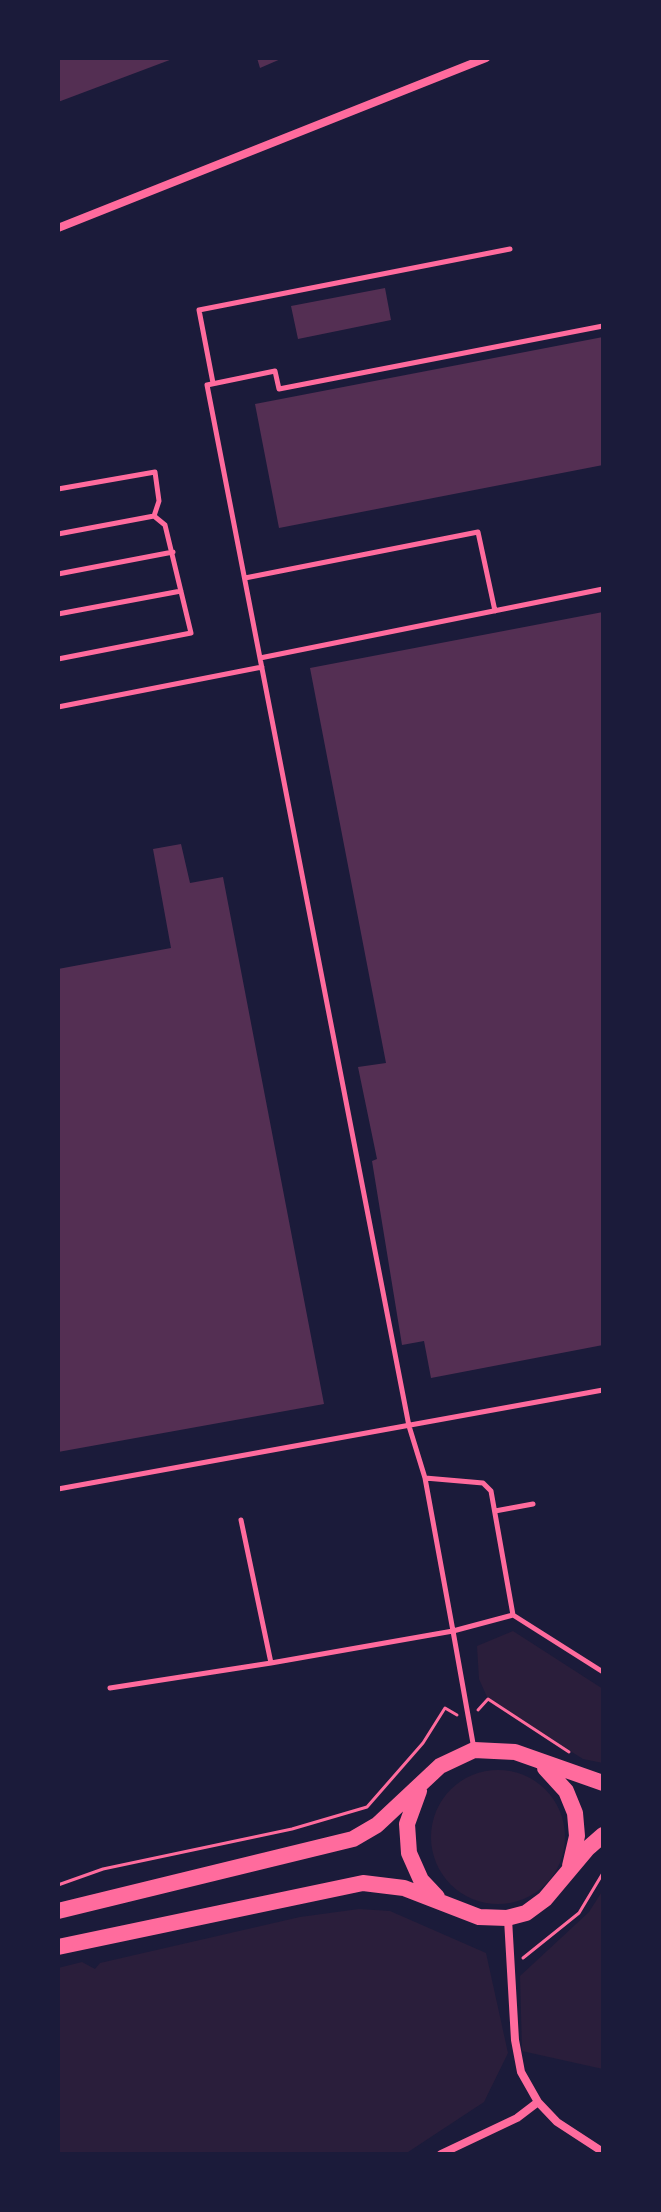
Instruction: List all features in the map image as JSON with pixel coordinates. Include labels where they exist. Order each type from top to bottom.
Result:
[{"type":"main road","points":[[58,1911],[353,1839],[377,1825],[440,1766],[474,1750],[495,1748],[603,1783]]},
{"type":"main road","points":[[534,1760],[566,1791],[575,1813],[577,1836],[572,1863],[562,1881]]},
{"type":"main road","points":[[426,1780],[415,1796],[407,1824],[409,1853],[421,1880],[441,1901]]},
{"type":"main road","points":[[58,1947],[345,1885],[391,1884],[479,1917],[507,1918],[526,1913],[562,1881],[587,1849],[603,1835]]},
{"type":"street","points":[[58,228],[344,111],[486,58]]},
{"type":"street","points":[[507,1918],[515,2040],[521,2072],[538,2102],[557,2122],[603,2152]]},
{"type":"street","points":[[441,2154],[517,2118],[538,2102]]},
{"type":"lane","points":[[213,383],[199,310],[510,249]]},
{"type":"lane","points":[[474,1750],[425,1478],[409,1426],[207,385],[275,371],[279,389],[603,326]]},
{"type":"lane","points":[[58,489],[155,472],[159,501],[154,516]]},
{"type":"lane","points":[[58,534],[154,516],[165,525],[191,633],[58,659]]},
{"type":"lane","points":[[245,578],[478,532],[495,611]]},
{"type":"lane","points":[[58,574],[173,552]]},
{"type":"lane","points":[[260,658],[603,589]]},
{"type":"lane","points":[[58,614],[181,591]]},
{"type":"lane","points":[[58,707],[262,667]]},
{"type":"lane","points":[[58,1489],[603,1390]]},
{"type":"lane","points":[[425,1478],[483,1483],[491,1491],[513,1615]]},
{"type":"lane","points":[[495,1511],[533,1504]]},
{"type":"lane","points":[[241,1520],[271,1663]]},
{"type":"lane","points":[[110,1688],[453,1631],[513,1615],[603,1672]]},
{"type":"path","points":[[58,1885],[103,1869],[350,1814],[367,1807],[423,1743],[445,1708],[468,1722],[488,1699],[573,1754]]},
{"type":"path","points":[[512,1959],[524,1958],[579,1913],[603,1873]]},
{"type":"shaded area","points":[[513,1631],[603,1689],[603,1763],[583,1759],[488,1699],[479,1679],[477,1646]]},
{"type":"shaded area","points":[[498,1770],[524,1775],[546,1789],[560,1811],[565,1837],[560,1863],[546,1885],[524,1899],[498,1904],[472,1899],[450,1885],[436,1863],[431,1837],[436,1811],[450,1789],[472,1775]]},
{"type":"shaded area","points":[[603,1890],[603,2069],[522,2051],[520,1976],[589,1912]]},
{"type":"shaded area","points":[[359,1909],[390,1911],[486,1953],[508,2053],[484,2102],[405,2154],[58,2154],[58,1968],[82,1962],[95,1969],[100,1963],[300,1917]]},
{"type":"building","points":[[58,58],[175,58],[58,102]]},
{"type":"building","points":[[257,58],[283,58],[260,68]]},
{"type":"building","points":[[385,288],[391,320],[298,339],[291,306]]},
{"type":"building","points":[[603,337],[603,465],[279,528],[255,404]]},
{"type":"building","points":[[603,612],[603,1345],[431,1378],[424,1341],[402,1345],[372,1161],[377,1159],[358,1067],[386,1063],[310,668]]},
{"type":"building","points":[[181,844],[190,883],[223,877],[324,1404],[58,1452],[58,969],[171,948],[153,849]]}]
